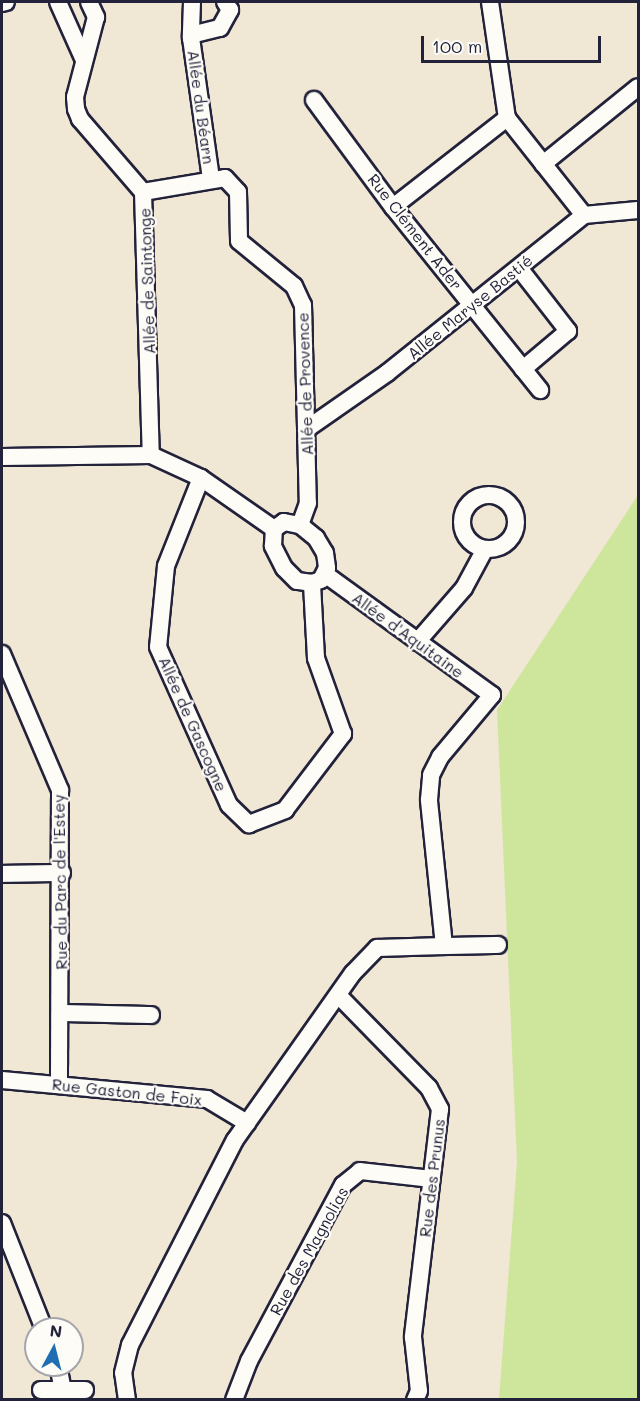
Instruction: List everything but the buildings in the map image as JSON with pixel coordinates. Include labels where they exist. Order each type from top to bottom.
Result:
[{"type":"street","points":[[2,3],[6,2]]},
{"type":"street","points":[[58,2],[84,60]]},
{"type":"street","name":"Allée de Saintonge","points":[[89,2],[96,17],[75,97],[80,119],[143,192],[151,455]]},
{"type":"street","name":"Allée du Béarn","points":[[192,2],[191,35],[211,179]]},
{"type":"street","name":"Allée du Béarn","points":[[191,35],[220,28],[230,10],[225,2]]},
{"type":"street","points":[[490,2],[507,118],[584,215],[639,210]]},
{"type":"street","points":[[543,164],[639,87]]},
{"type":"street","name":"Rue Clément Ader","points":[[314,100],[393,207],[540,390]]},
{"type":"street","points":[[393,207],[507,118]]},
{"type":"street","name":"Allée de Provence","points":[[211,179],[225,178],[238,192],[239,242],[294,286],[303,305],[308,428],[308,503],[300,525]]},
{"type":"street","points":[[143,192],[211,179]]},
{"type":"street","name":"Allée Maryse Bastié","points":[[308,428],[387,373],[584,215]]},
{"type":"street","points":[[519,268],[568,331],[524,369]]},
{"type":"street","points":[[2,457],[151,455],[201,478],[274,529]]},
{"type":"street","name":"Allée de Gascogne","points":[[201,478],[166,566],[158,646],[229,805],[249,824],[285,810],[342,734],[316,658],[319,579]]},
{"type":"street","points":[[284,522],[300,525],[316,537],[325,552],[319,579],[297,581],[284,568],[273,546],[274,529],[284,522]]},
{"type":"street","points":[[417,642],[464,588],[485,549]]},
{"type":"street","name":"Allée d'Aquitaine","points":[[319,579],[417,642],[492,695],[440,758],[431,775],[429,800],[444,946]]},
{"type":"street","name":"Rue du Parc de l'Estey","points":[[2,654],[60,790],[62,873],[59,1085]]},
{"type":"street","points":[[2,874],[62,873]]},
{"type":"street","points":[[127,1400],[123,1373],[130,1345],[166,1270],[246,1123],[338,995],[378,948],[498,945]]},
{"type":"street","name":"Rue des Prunus","points":[[338,995],[429,1088],[440,1110],[413,1337],[419,1391],[415,1400]]},
{"type":"street","points":[[61,1012],[151,1015]]},
{"type":"street","name":"Rue Gaston de Foix","points":[[2,1080],[207,1099],[246,1123]]},
{"type":"street","name":"Rue des Magnolias","points":[[234,1400],[249,1361],[343,1185],[360,1171],[431,1179]]},
{"type":"street","points":[[2,1223],[39,1317]]},
{"type":"street","points":[[60,1377],[63,1390]]},
{"type":"street","points":[[41,1390],[85,1390]]},
{"type":"green space","points":[[638,495],[638,1399],[499,1399],[517,1162],[497,710]]}]
